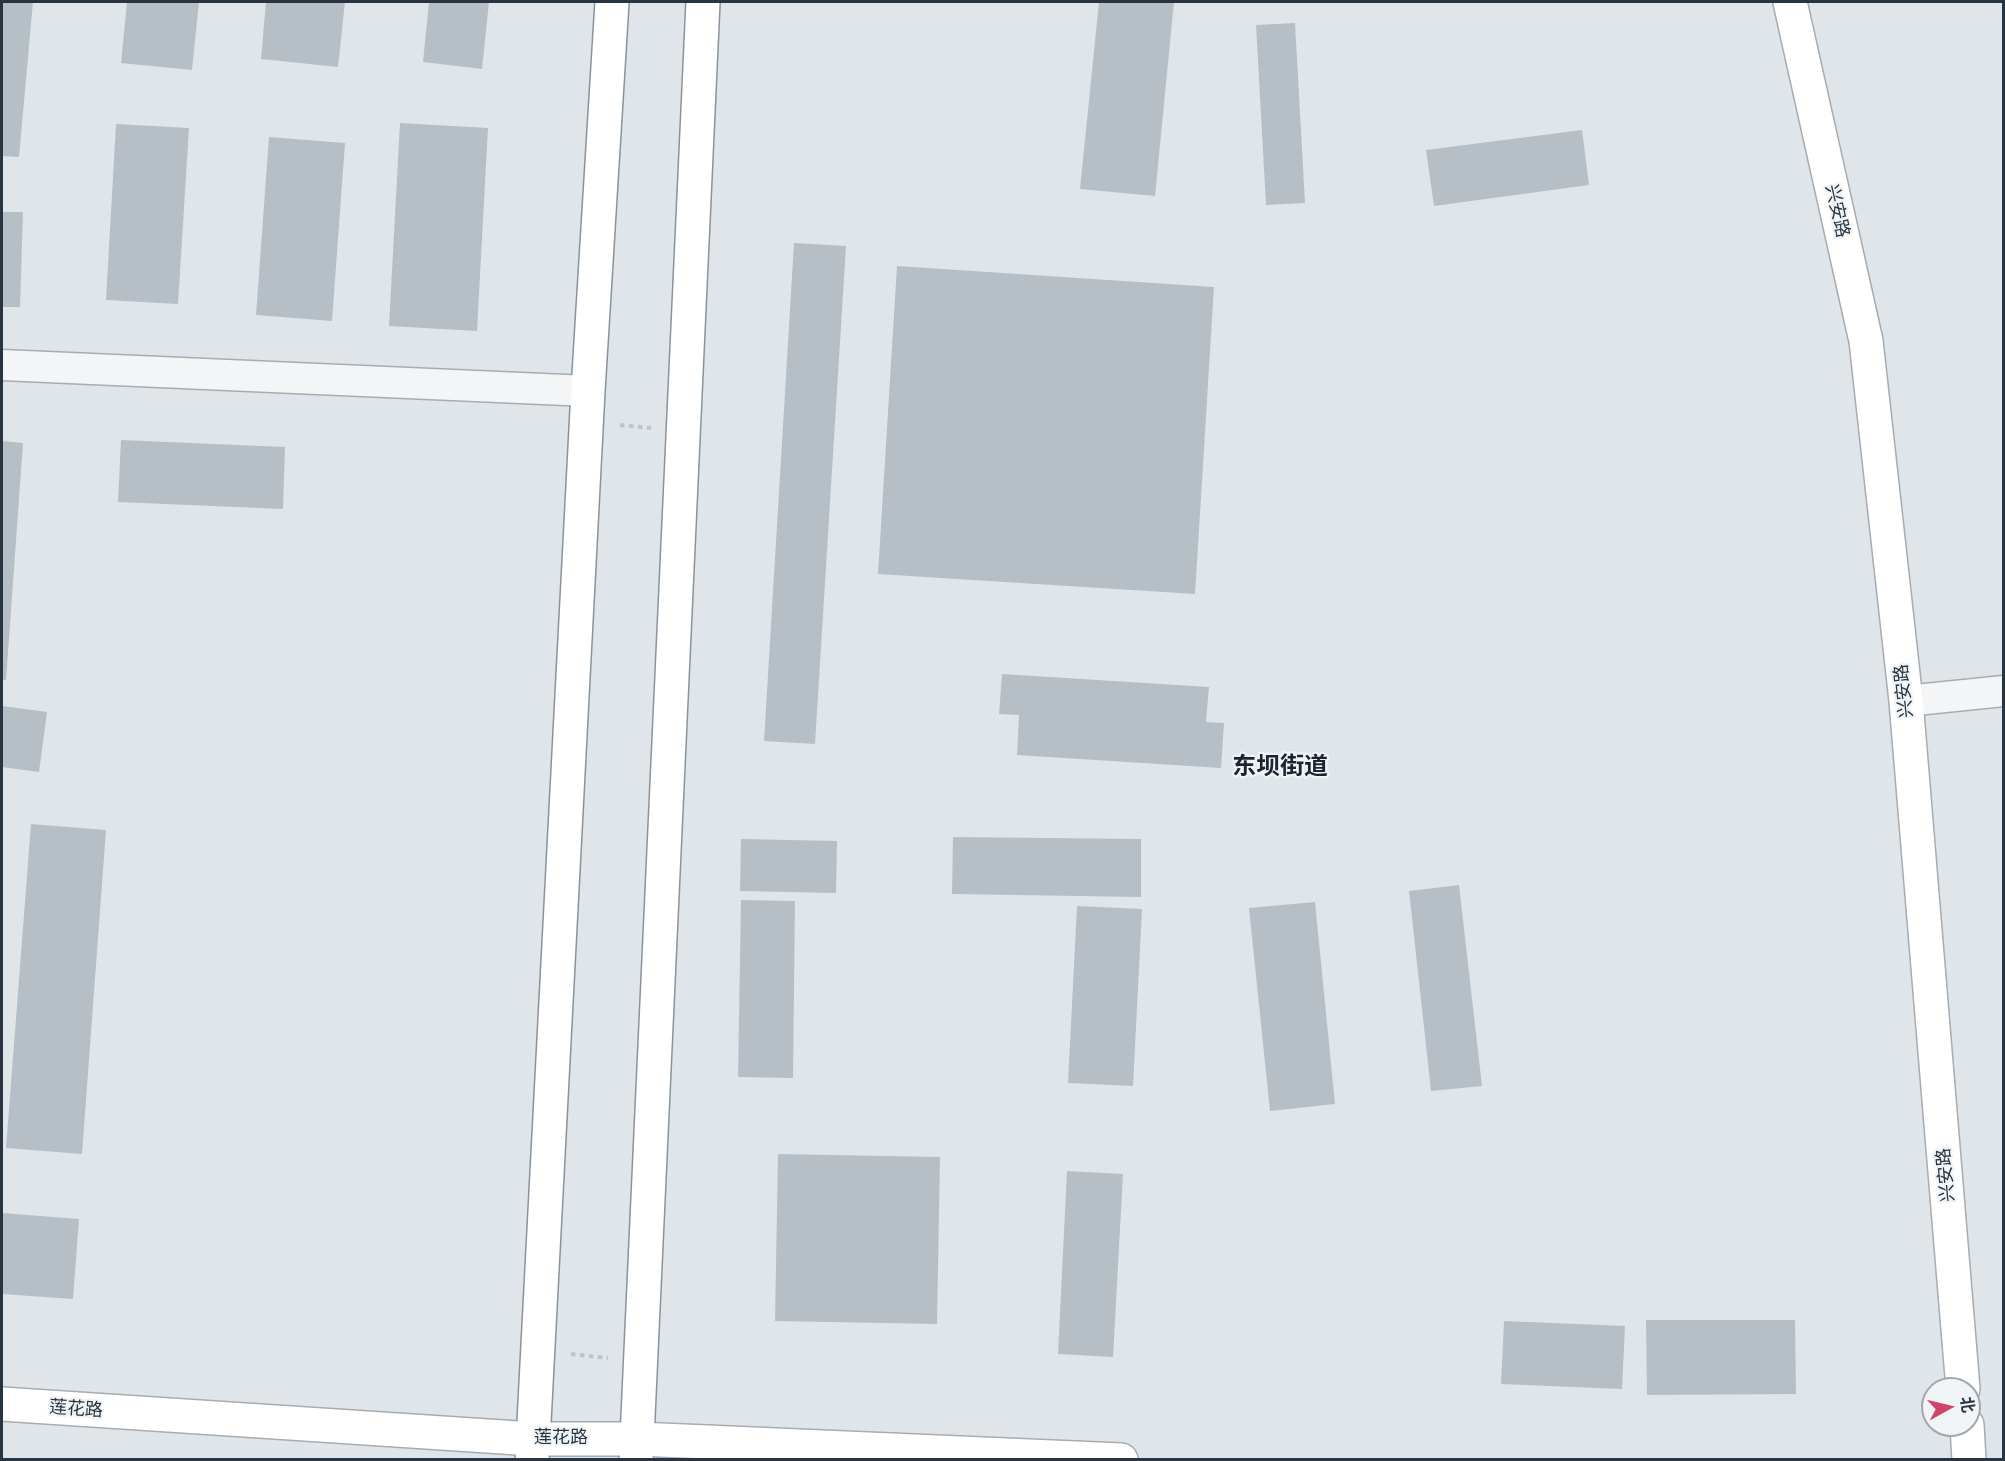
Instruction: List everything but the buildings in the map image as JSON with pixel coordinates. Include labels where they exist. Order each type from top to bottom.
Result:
[{"type":"main road","points":[[533,1449],[588,391],[612,2]]},
{"type":"main road","points":[[637,1449],[703,2]]},
{"type":"main road","name":"兴安路","points":[[1790,2],[1866,340],[1906,701],[1963,1377]]},
{"type":"main road","name":"莲花路","points":[[2,1404],[533,1449],[637,1449],[1121,1460]]},
{"type":"main road","points":[[1967,1437],[1969,1460]]},
{"type":"street","points":[[2,365],[588,391]]},
{"type":"street","points":[[1906,701],[2004,691]]},
{"type":"path","points":[[618,435],[619,425],[684,431]]},
{"type":"path","points":[[538,1351],[642,1362]]},
{"type":"district","name":"东坝街道","points":[[1280,767]]}]
